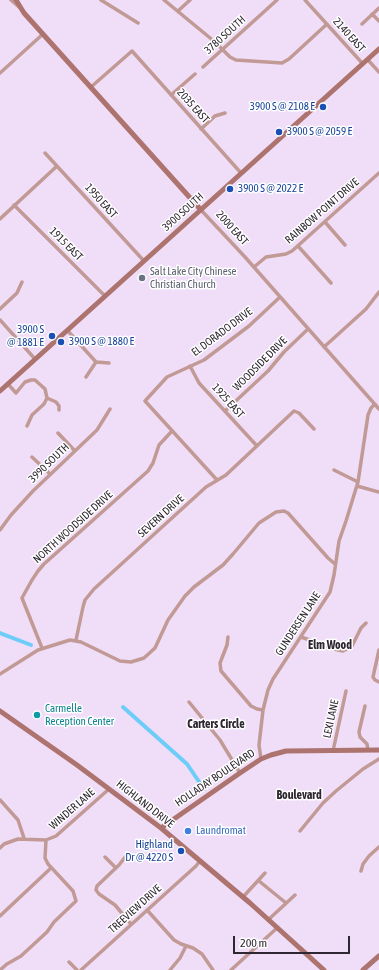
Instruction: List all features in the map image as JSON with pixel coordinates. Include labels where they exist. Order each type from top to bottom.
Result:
[{"type":"main road","name":"2000 EAST","points":[[16,0],[20,8],[201,210]]},
{"type":"main road","name":"3900 SOUTH","points":[[0,391],[379,50]]},
{"type":"main road","name":"HIGHLAND DRIVE","points":[[0,711],[161,828],[243,897],[324,970]]},
{"type":"main road","name":"HOLLADAY BOULEVARD","points":[[161,828],[240,773],[271,754],[286,751],[379,750]]},
{"type":"main road","points":[[363,970],[379,956]]},
{"type":"street","name":"2000 EAST","points":[[11,0],[20,8]]},
{"type":"street","points":[[101,0],[138,23]]},
{"type":"street","points":[[164,0],[216,42],[230,57],[234,59],[282,63],[289,59],[327,24]]},
{"type":"street","points":[[178,11],[190,0]]},
{"type":"street","name":"3780 SOUTH","points":[[203,67],[277,0]]},
{"type":"street","name":"2140 EAST","points":[[305,0],[363,64]]},
{"type":"street","points":[[362,24],[379,8]]},
{"type":"street","points":[[372,14],[379,21]]},
{"type":"street","points":[[0,73],[43,34]]},
{"type":"street","name":"2035 EAST","points":[[91,87],[132,50],[241,173]]},
{"type":"street","points":[[368,60],[379,72]]},
{"type":"street","points":[[171,95],[195,74]]},
{"type":"street","points":[[201,129],[216,116],[225,113]]},
{"type":"street","name":"1950 EAST","points":[[45,153],[144,261]]},
{"type":"street","points":[[0,219],[57,166]]},
{"type":"street","name":"RAINBOW POINT DRIVE","points":[[254,267],[266,257],[286,254],[298,246],[379,173]]},
{"type":"street","name":"1915 EAST","points":[[14,205],[105,296]]},
{"type":"street","name":"2000 EAST","points":[[201,210],[254,267],[379,408]]},
{"type":"street","points":[[325,222],[345,245]]},
{"type":"street","points":[[298,246],[331,283]]},
{"type":"street","points":[[0,309],[17,293],[22,282]]},
{"type":"street","points":[[324,347],[366,309],[379,292]]},
{"type":"street","name":"EL DORADO DRIVE","points":[[217,480],[146,401],[167,377],[204,360],[237,336],[280,297]]},
{"type":"street","points":[[0,320],[35,359]]},
{"type":"street","name":"WOODSIDE DRIVE","points":[[225,411],[268,371],[284,352],[308,329]]},
{"type":"street","points":[[67,330],[96,362],[109,362]]},
{"type":"street","points":[[86,377],[96,362]]},
{"type":"street","name":"1925 EAST","points":[[190,366],[195,378],[257,446]]},
{"type":"street","points":[[8,384],[16,393],[25,382],[31,380],[35,380],[45,389],[47,398],[44,404],[32,415],[28,426]]},
{"type":"street","points":[[47,398],[56,402],[59,406],[59,410]]},
{"type":"street","name":"GUNDERSEN LANE","points":[[261,759],[259,745],[263,710],[268,690],[273,679],[330,592],[339,541],[357,484],[368,415],[371,408],[375,404]]},
{"type":"street","name":"3990 SOUTH","points":[[0,530],[11,515],[50,474],[97,430],[110,409]]},
{"type":"street","name":"SEVERN DRIVE","points":[[76,640],[85,600],[94,589],[206,488],[226,475],[296,411],[314,429]]},
{"type":"street","name":"NORTH WOODSIDE DRIVE","points":[[42,648],[22,598],[32,580],[44,564],[148,471],[153,463],[159,445],[172,431]]},
{"type":"street","points":[[58,433],[75,451]]},
{"type":"street","points":[[32,457],[50,474]]},
{"type":"street","points":[[334,470],[357,484],[379,492]]},
{"type":"street","points":[[0,674],[42,648],[70,640],[76,640],[120,661],[131,662],[144,658],[158,643],[168,620],[194,587],[223,565],[259,523],[276,512],[284,511],[288,513],[328,558],[336,564]]},
{"type":"street","points":[[301,637],[343,651],[352,646],[361,628],[366,623]]},
{"type":"street","points":[[228,637],[227,645],[220,663],[221,671],[251,706],[263,710]]},
{"type":"street","points":[[379,650],[373,677],[379,682]]},
{"type":"street","name":"LEXI LANE","points":[[333,751],[346,691]]},
{"type":"street","points":[[189,702],[220,740],[240,773]]},
{"type":"street","points":[[365,706],[359,732],[360,737],[367,744],[368,750]]},
{"type":"street","points":[[300,831],[323,803],[336,791],[354,776],[379,759]]},
{"type":"street","name":"WINDER LANE","points":[[46,840],[56,836],[109,789]]},
{"type":"street","points":[[0,800],[18,820],[24,838]]},
{"type":"street","points":[[0,848],[12,840],[24,838],[46,840],[46,858],[51,868],[71,888],[76,900],[54,922],[47,932],[21,956],[0,970]]},
{"type":"street","points":[[361,871],[363,864],[369,856],[379,848]]},
{"type":"street","points":[[105,856],[116,868]]},
{"type":"street","points":[[126,856],[98,885],[96,889],[97,893],[111,902],[131,924]]},
{"type":"street","name":"TREEVIEW DRIVE","points":[[80,970],[200,861]]},
{"type":"street","points":[[0,916],[51,868]]},
{"type":"street","points":[[243,897],[265,873]]},
{"type":"street","points":[[259,881],[286,903]]},
{"type":"street","points":[[268,920],[295,895]]},
{"type":"street","points":[[147,910],[174,940],[193,948],[202,954],[213,970]]},
{"type":"street","points":[[232,970],[277,928]]},
{"type":"street","points":[[170,970],[180,958],[186,946]]},
{"type":"street","points":[[69,962],[77,970]]},
{"type":"waterway","points":[[0,633],[31,645]]},
{"type":"waterway","points":[[123,707],[187,764],[204,789]]},
{"type":"place","name":"3900 S @ 2108 E","points":[[323,107]]},
{"type":"place","name":"3900 S @ 2059 E","points":[[279,132]]},
{"type":"place","name":"3900 S @ 2022 E","points":[[230,189]]},
{"type":"place","name":"Salt Lake City Chinese Christian Church","points":[[142,278]]},
{"type":"place","name":"3900 S @ 1881 E","points":[[52,336]]},
{"type":"place","name":"3900 S @ 1880 E","points":[[61,342]]},
{"type":"place","name":"Carmelle Reception Center","points":[[37,715]]},
{"type":"place","name":"Laundromat","points":[[188,831]]},
{"type":"place","name":"Highland Dr @ 4220 S","points":[[181,851]]},
{"type":"district","name":"Elm Wood","points":[[330,645]]},
{"type":"district","name":"Carters Circle","points":[[216,724]]},
{"type":"district","name":"Boulevard","points":[[299,795]]}]
